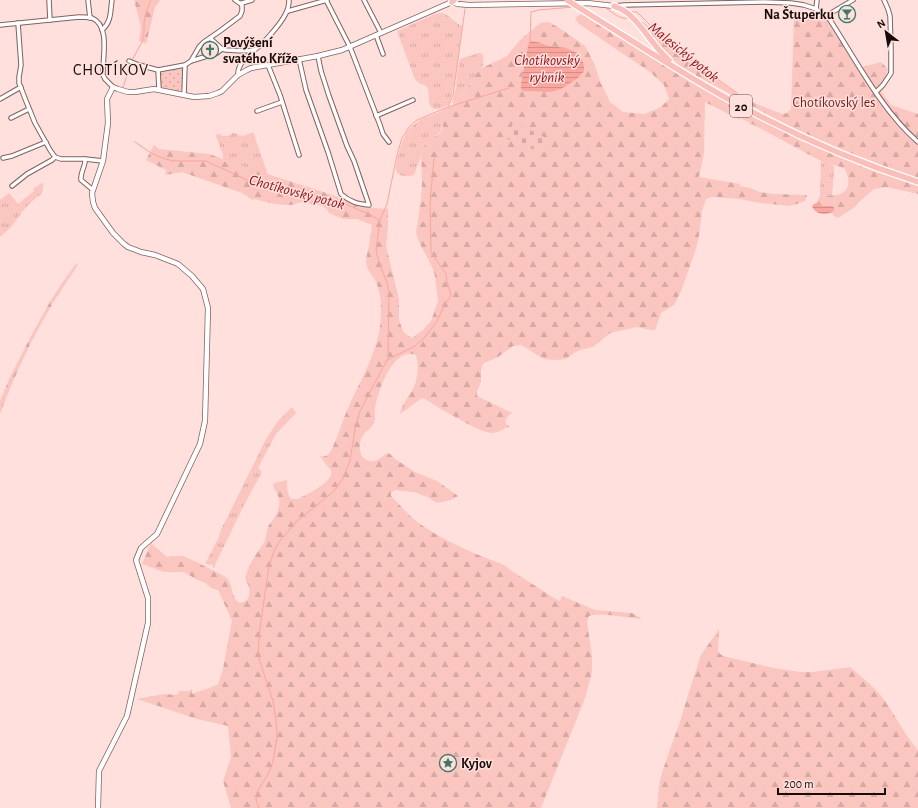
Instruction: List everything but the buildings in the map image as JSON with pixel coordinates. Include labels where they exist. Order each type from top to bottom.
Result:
[{"type":"main road","name":"20","points":[[567,0],[733,102],[797,134],[865,163],[918,182]]},
{"type":"main road","points":[[614,6],[629,14],[659,50],[681,71]]},
{"type":"street","points":[[49,0],[50,20]]},
{"type":"street","points":[[88,0],[90,18]]},
{"type":"street","points":[[102,30],[110,20],[112,0]]},
{"type":"street","points":[[191,61],[199,47],[204,42],[240,16],[242,11],[241,4],[235,0]]},
{"type":"street","points":[[241,4],[252,0]]},
{"type":"street","points":[[238,75],[240,64],[269,36],[285,17],[288,11],[289,0]]},
{"type":"street","points":[[288,11],[326,0],[350,47],[383,134],[389,142]]},
{"type":"street","points":[[364,0],[378,34],[383,54]]},
{"type":"street","points":[[816,9],[817,0]]},
{"type":"street","points":[[826,16],[853,0]]},
{"type":"street","points":[[876,92],[891,73],[890,16],[884,0]]},
{"type":"street","points":[[0,25],[79,17],[90,18],[96,21],[102,30],[104,39],[103,75],[113,87],[124,91],[135,92],[149,89],[159,89],[184,96],[194,97],[214,95],[225,89],[242,72],[252,68],[318,56],[350,47],[452,1],[458,4],[469,5],[587,1],[614,6],[764,2],[791,3],[816,9],[826,16],[899,124],[918,142]]},
{"type":"street","points":[[18,23],[21,65],[19,80],[35,124],[50,150],[60,159],[103,161]]},
{"type":"street","points":[[210,38],[222,49],[253,50]]},
{"type":"street","points":[[131,62],[158,70],[185,65],[191,61],[217,53],[222,49]]},
{"type":"street","points":[[299,59],[306,90],[341,194],[347,199],[358,204],[369,205],[329,96],[318,56]]},
{"type":"street","points":[[184,96],[185,65]]},
{"type":"street","points":[[268,65],[299,155]]},
{"type":"street","points":[[158,70],[159,89]]},
{"type":"street","points":[[0,98],[21,87]]},
{"type":"street","points":[[98,808],[100,771],[127,716],[148,623],[148,598],[136,560],[141,548],[157,534],[200,444],[205,421],[208,308],[203,289],[192,276],[178,264],[128,247],[119,240],[95,208],[92,196],[103,161],[108,123],[108,99],[113,87]]},
{"type":"street","points":[[376,116],[413,100]]},
{"type":"street","points":[[257,111],[282,102]]},
{"type":"street","points":[[11,118],[29,109]]},
{"type":"street","points":[[3,158],[12,156],[46,142]]},
{"type":"street","points":[[12,186],[27,174],[52,160],[55,156]]},
{"type":"street","points":[[85,159],[81,180],[93,190]]},
{"type":"green space","points":[[134,0],[160,0],[155,7],[146,44],[139,41],[141,27]]},
{"type":"green space","points":[[583,12],[693,82],[802,141],[870,170],[918,185],[918,194],[886,187],[874,189],[855,207],[838,218],[832,213],[834,210],[833,206],[823,206],[816,203],[820,196],[838,195],[844,192],[848,186],[848,179],[844,168],[821,161],[752,124],[750,125],[749,122],[740,118],[740,120],[705,102],[704,153],[699,177],[740,184],[740,186],[772,194],[807,195],[805,201],[789,206],[716,197],[706,199],[702,211],[699,236],[695,252],[681,291],[674,305],[661,313],[655,330],[637,327],[610,333],[593,347],[580,350],[566,359],[544,359],[521,345],[513,346],[498,357],[484,363],[481,370],[481,382],[477,391],[477,396],[512,413],[505,421],[510,427],[494,433],[486,432],[477,428],[422,398],[400,414],[403,404],[415,385],[418,368],[416,355],[408,354],[400,357],[394,363],[383,381],[375,408],[374,423],[363,435],[361,441],[361,454],[366,460],[374,461],[387,453],[390,454],[415,472],[437,481],[458,496],[451,500],[437,503],[414,492],[395,490],[391,493],[391,496],[412,518],[420,524],[461,547],[504,565],[560,601],[562,596],[595,610],[632,613],[642,619],[607,615],[589,616],[587,622],[592,656],[592,673],[584,701],[541,808],[231,808],[223,781],[231,757],[228,726],[197,719],[137,699],[164,694],[175,695],[178,694],[179,691],[190,691],[191,689],[192,694],[217,685],[223,669],[232,620],[218,590],[211,588],[206,583],[184,572],[164,572],[142,564],[151,543],[167,557],[183,556],[227,578],[231,585],[233,595],[237,601],[240,603],[248,599],[249,585],[245,579],[247,571],[264,543],[268,527],[276,515],[279,507],[278,496],[273,486],[274,483],[287,480],[291,499],[298,499],[324,484],[331,475],[331,471],[320,456],[322,457],[328,455],[332,449],[376,345],[381,320],[381,300],[379,290],[366,262],[372,225],[357,219],[343,219],[329,213],[327,209],[322,206],[315,204],[313,205],[303,202],[284,205],[255,199],[252,200],[242,193],[182,172],[165,175],[166,170],[146,160],[154,145],[159,149],[209,154],[234,165],[257,169],[266,176],[267,174],[333,195],[359,207],[388,209],[386,246],[399,299],[399,320],[403,331],[412,338],[423,330],[431,321],[438,301],[433,269],[416,233],[422,184],[421,154],[428,138],[438,135],[441,131],[443,122],[441,115],[454,105],[480,69],[507,56],[520,40],[540,23],[549,22],[585,46],[594,63],[600,81],[610,102],[623,112],[645,114],[661,107],[669,99],[664,85],[650,72],[579,24],[575,18]],"holes":[[[534,41],[570,49],[581,56],[521,85],[528,45]]]},
{"type":"green space","name":"Chotíkovský les","points":[[817,12],[829,22],[835,30],[859,69],[881,62],[888,69],[881,91],[891,105],[918,114],[918,178],[873,163],[805,135],[697,76],[679,65],[666,54],[637,20],[637,17],[670,48],[747,100],[782,114],[787,113],[791,109],[794,17],[807,18]]},
{"type":"green space","points":[[442,13],[447,15],[462,27],[456,76],[449,104],[445,107],[434,109],[429,102],[429,92],[427,87],[417,82],[414,78],[397,31],[435,14]]},
{"type":"green space","points":[[479,53],[483,56],[483,65],[475,78],[454,104],[452,102],[456,88],[460,59]]},
{"type":"green space","points":[[182,67],[184,79],[180,91],[178,92],[161,87],[160,78],[164,70]]},
{"type":"green space","points":[[454,105],[444,112],[443,123],[439,133],[426,142],[414,175],[406,176],[399,174],[396,170],[398,155],[402,142],[409,129],[421,119],[435,114]]},
{"type":"green space","points":[[514,122],[550,140],[543,153],[505,138]]},
{"type":"green space","points":[[253,132],[268,175],[266,176],[254,169],[234,165],[223,160],[223,155],[216,136],[217,134],[220,134],[222,136],[229,136],[236,133],[243,136]]},
{"type":"green space","points":[[821,161],[834,166],[832,195],[820,196]]},
{"type":"green space","points":[[43,182],[42,193],[30,203],[11,227],[0,237],[0,200],[9,193],[18,204],[34,191],[33,189]]},
{"type":"green space","points":[[79,262],[45,316],[17,371],[0,414],[0,401],[10,377],[31,336],[60,286],[75,265]]},
{"type":"green space","points":[[292,407],[296,413],[276,434],[258,468],[262,472],[244,505],[215,565],[215,568],[212,567],[213,565],[205,564],[266,439],[278,421]]},
{"type":"green space","points":[[719,629],[718,650],[723,656],[774,668],[800,672],[851,667],[881,696],[918,750],[918,808],[657,808],[662,773],[701,655]]},
{"type":"water","name":"Chotíkovský rybník","points":[[530,41],[573,50],[581,57],[584,71],[578,78],[561,89],[550,92],[523,91],[521,89],[521,84]]},
{"type":"water","points":[[817,203],[823,206],[833,206],[834,211],[828,214],[818,213],[812,206]]},
{"type":"waterway","name":"Chotíkovský potok","points":[[123,88],[131,62],[142,42],[146,12],[151,0]]},
{"type":"waterway","name":"Malesický potok","points":[[594,6],[599,7]]},
{"type":"waterway","name":"Malesický potok","points":[[530,43],[531,12],[574,7]]},
{"type":"waterway","name":"Malesický potok","points":[[606,8],[619,17],[628,18]]},
{"type":"waterway","points":[[448,106],[453,95],[465,9]]},
{"type":"waterway","name":"Malesický potok","points":[[632,12],[637,12],[664,39],[737,93]]},
{"type":"waterway","name":"Chotíkovský potok","points":[[259,808],[256,800],[257,792],[268,774],[273,762],[277,737],[273,701],[258,653],[269,566],[279,542],[296,522],[335,490],[343,478],[350,461],[355,429],[360,411],[388,358],[389,293],[387,282],[379,263],[376,250],[380,220],[387,204],[402,138],[409,127],[417,120],[448,107],[509,88]]},
{"type":"waterway","name":"Chotíkovský potok","points":[[135,142],[151,153],[162,158],[173,161],[206,161],[247,180],[313,194],[343,203],[371,215],[380,221]]},
{"type":"waterway","points":[[388,360],[415,346],[425,337],[437,321],[445,304],[451,296],[446,274],[431,252],[430,203],[434,159]]},
{"type":"place","name":"Na Štuperku","points":[[847,14]]},
{"type":"place","name":"Povýšení svatého Kříže","points":[[210,50]]},
{"type":"place","name":"Kyjov","points":[[448,763]]},
{"type":"district","name":"CHOTÍKOV","points":[[111,69]]}]
